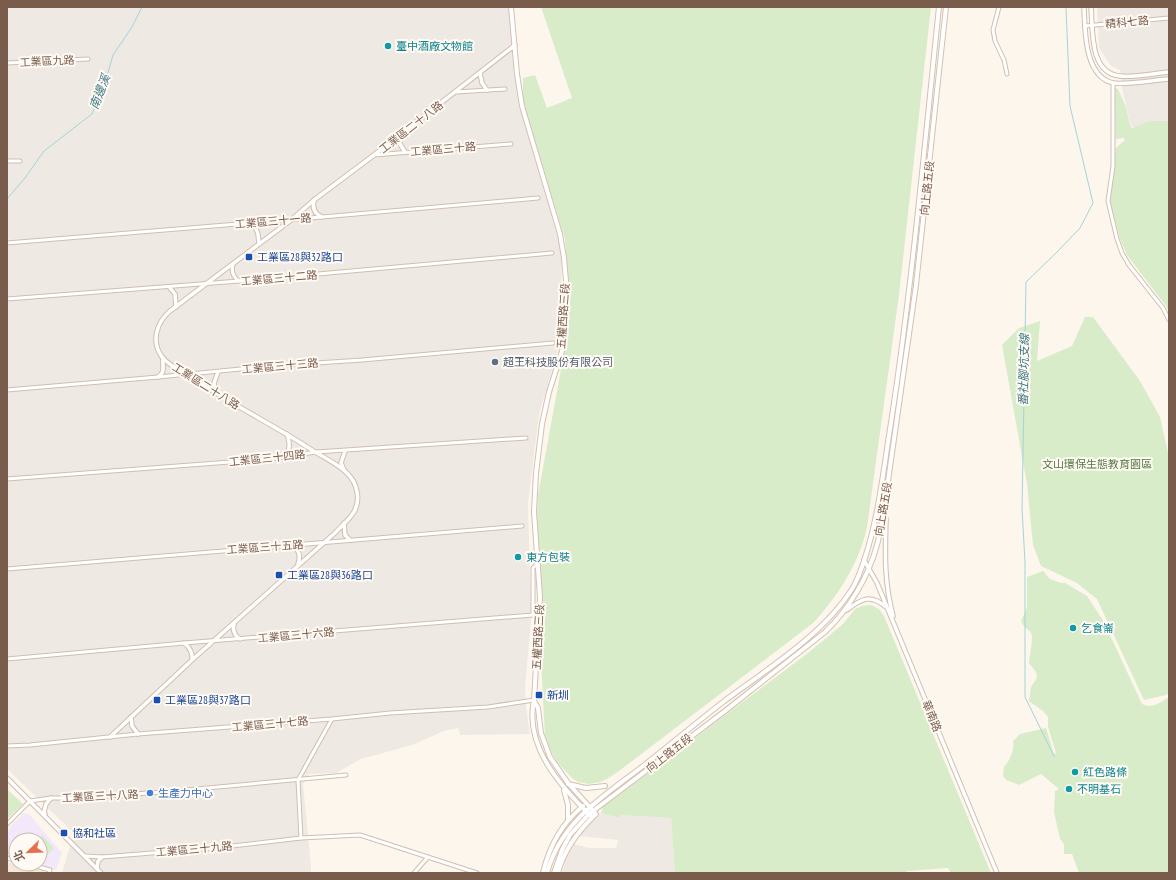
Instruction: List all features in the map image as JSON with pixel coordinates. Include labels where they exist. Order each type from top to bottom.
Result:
[{"type":"main road","name":"五權西路三段","points":[[510,7],[522,106],[560,234],[566,281],[563,348],[549,392],[542,424],[536,473],[534,512],[540,610],[532,711],[535,736],[545,760],[564,788],[581,807],[590,811]]},
{"type":"main road","name":"向上路五段","points":[[547,873],[552,856],[571,826],[719,705],[803,642],[830,618],[853,587],[870,544],[878,509],[892,416],[910,277],[939,7]]},
{"type":"main road","name":"向上路五段","points":[[554,873],[562,850],[570,835],[590,811],[725,711],[825,632],[836,621],[855,594],[869,568],[877,545],[884,509],[914,300],[946,7]]},
{"type":"main road","name":"五權西路三段","points":[[534,700],[538,708],[544,744],[550,757],[590,811]]},
{"type":"main road","points":[[568,783],[586,788],[605,786]]},
{"type":"main road","points":[[564,788],[568,805],[568,820]]},
{"type":"main road","points":[[543,873],[556,838],[568,820],[581,807]]},
{"type":"main road","name":"向上路五段","points":[[558,873],[562,858],[590,811]]},
{"type":"street","points":[[999,7],[993,30],[995,41],[1004,60],[1007,74]]},
{"type":"street","points":[[1084,7],[1088,53],[1092,65],[1100,75],[1113,83],[1169,79]]},
{"type":"street","points":[[1091,7],[1097,59],[1100,65],[1109,73],[1116,76],[1123,76],[1169,72]]},
{"type":"street","name":"精科七路","points":[[1085,26],[1169,18]]},
{"type":"street","name":"工業區二十八路","points":[[110,737],[192,660],[344,524],[352,516],[357,506],[358,499],[355,484],[345,471],[287,434],[215,393],[163,358],[157,344],[157,331],[163,317],[291,220],[314,200],[399,136],[515,45]]},
{"type":"street","name":"工業區九路","points":[[7,63],[88,58]]},
{"type":"street","points":[[480,73],[482,84],[487,90]]},
{"type":"street","points":[[1113,83],[1113,166],[1108,190],[1108,201],[1122,253],[1129,265],[1163,308],[1169,320]]},
{"type":"street","points":[[456,92],[504,89]]},
{"type":"street","points":[[399,136],[400,144],[405,152]]},
{"type":"street","name":"工業區三十路","points":[[374,155],[511,144]]},
{"type":"street","points":[[7,162],[20,161]]},
{"type":"street","name":"工業區三十一路","points":[[7,243],[538,198]]},
{"type":"street","points":[[314,200],[313,205],[315,212],[318,216],[322,217]]},
{"type":"street","points":[[254,223],[258,234],[259,243]]},
{"type":"street","name":"工業區三十二路","points":[[7,299],[170,288],[206,283],[552,253]]},
{"type":"street","points":[[234,263],[232,273],[239,281]]},
{"type":"street","points":[[170,288],[175,294],[176,307]]},
{"type":"street","name":"工業區三十三路","points":[[7,390],[271,366],[362,360],[553,343]]},
{"type":"street","points":[[158,377],[163,371],[163,358]]},
{"type":"street","points":[[215,393],[213,387],[218,372]]},
{"type":"street","points":[[283,458],[288,453],[290,447],[287,434]]},
{"type":"street","name":"工業區三十四路","points":[[7,479],[283,458],[316,452],[526,438]]},
{"type":"street","points":[[345,451],[342,463],[345,471]]},
{"type":"street","points":[[886,519],[886,579],[896,629]]},
{"type":"street","points":[[344,524],[345,535],[350,540]]},
{"type":"street","name":"工業區三十五路","points":[[7,569],[522,526]]},
{"type":"street","points":[[292,545],[296,548],[300,555],[299,562],[296,566]]},
{"type":"street","name":"華南路","points":[[864,560],[877,583],[888,608],[997,873]]},
{"type":"street","name":"工業區三十六路","points":[[7,659],[532,615],[533,568],[538,564]]},
{"type":"street","points":[[847,610],[858,601],[868,598],[879,601],[888,608]]},
{"type":"street","points":[[234,624],[233,628],[236,636],[240,639]]},
{"type":"street","points":[[184,643],[191,651],[192,660]]},
{"type":"street","name":"工業區三十七路","points":[[7,746],[390,713],[488,707],[534,700]]},
{"type":"street","points":[[131,716],[132,726],[138,734]]},
{"type":"street","points":[[301,838],[298,780],[332,719]]},
{"type":"street","name":"工業區三十八路","points":[[30,801],[51,798],[106,796],[346,775]]},
{"type":"street","points":[[7,778],[102,873]]},
{"type":"street","points":[[46,817],[44,812],[45,806],[47,801],[51,798]]},
{"type":"street","points":[[7,824],[30,801]]},
{"type":"street","name":"工業區三十九路","points":[[86,856],[102,857],[215,848],[301,838],[360,835],[477,873]]},
{"type":"street","points":[[98,869],[96,867],[98,861],[102,857]]},
{"type":"street","points":[[414,873],[428,857]]},
{"type":"shaded area","points":[[7,7],[514,7],[519,104],[558,238],[562,258],[559,347],[539,414],[528,503],[531,621],[525,689],[530,734],[460,735],[458,728],[444,731],[412,745],[361,759],[336,773],[309,774],[303,784],[311,873],[62,873],[74,833],[7,769]]},
{"type":"shaded area","points":[[1097,7],[1169,7],[1169,124],[1141,128],[1131,126],[1122,88],[1120,70],[1111,66],[1099,48]]},
{"type":"shaded area","points":[[24,813],[29,814],[44,832],[8,832],[10,827]]},
{"type":"shaded area","points":[[601,813],[619,818],[621,815],[671,818],[675,873],[562,873],[566,859],[574,844],[589,848],[616,848],[618,840],[579,836]]},
{"type":"shaded area","points":[[8,832],[8,856],[7,856]]},
{"type":"shaded area","points":[[48,836],[62,853],[56,870],[48,868]]},
{"type":"shaded area","points":[[7,862],[8,872],[44,872],[44,873],[7,873]]},
{"type":"green space","points":[[541,7],[931,7],[899,295],[867,527],[859,554],[839,591],[813,623],[619,771],[607,779],[589,784],[578,782],[572,778],[558,763],[545,737],[541,659],[544,620],[537,518],[538,495],[564,353],[569,306],[565,239],[523,105],[523,78],[535,75],[547,108],[572,98]]},
{"type":"green space","points":[[1115,88],[1118,89],[1126,107],[1132,128],[1149,121],[1169,121],[1169,313],[1166,306],[1127,255],[1120,239],[1110,200],[1116,148],[1125,140],[1123,138],[1116,139]]},
{"type":"green space","name":"文山環保生態教育園區","points":[[1085,317],[1093,317],[1140,381],[1160,417],[1169,457],[1169,693],[1144,700],[1097,599],[1077,583],[1041,566],[1033,545],[1027,484],[1002,345],[1019,328],[1040,321],[1037,361],[1072,346]]},
{"type":"green space","points":[[1043,571],[1050,579],[1065,583],[1087,596],[1104,622],[1142,704],[1153,706],[1169,697],[1169,873],[1079,873],[1072,854],[1064,854],[1064,844],[1060,839],[1054,812],[1055,791],[1059,789],[1041,774],[1019,785],[1006,780],[1003,776],[1004,767],[1010,759],[1013,741],[1020,734],[1046,728],[1054,754],[1056,753],[1048,727],[1048,717],[1043,711],[1029,701],[1031,687],[1037,678],[1036,672],[1029,663],[1032,635],[1021,621],[1027,608],[1027,577]]},
{"type":"green space","points":[[871,605],[879,609],[884,616],[991,873],[951,873],[948,868],[907,871],[906,873],[675,873],[671,818],[621,815],[619,818],[601,813],[603,807],[808,653],[843,624],[855,609],[862,606]]},
{"type":"green space","points":[[7,789],[23,804],[7,819]]},
{"type":"green space","points":[[48,842],[54,848],[48,854]]},
{"type":"waterway","name":"南邊溪","points":[[7,199],[25,178],[44,151],[92,114],[105,83],[113,55],[132,27],[142,7]]},
{"type":"waterway","name":"番社腳坑支線","points":[[1054,756],[1025,697],[1025,562],[1022,509],[1026,282],[1080,228],[1093,203],[1070,106],[1066,7]]},
{"type":"place","name":"臺中酒廠文物館","points":[[388,46]]},
{"type":"place","name":"工業區28與32路口","points":[[249,257]]},
{"type":"place","name":"超王科技股份有限公司","points":[[495,362]]},
{"type":"place","name":"東方包裝","points":[[518,557]]},
{"type":"place","name":"工業區28與36路口","points":[[279,575]]},
{"type":"place","name":"乞食崙","points":[[1073,628]]},
{"type":"place","name":"新圳","points":[[539,695]]},
{"type":"place","name":"工業區28與37路口","points":[[157,700]]},
{"type":"place","name":"紅色路條","points":[[1075,772]]},
{"type":"place","name":"不明基石","points":[[1069,789]]},
{"type":"place","name":"生產力中心","points":[[150,793]]},
{"type":"place","name":"協和社區","points":[[64,833]]}]
